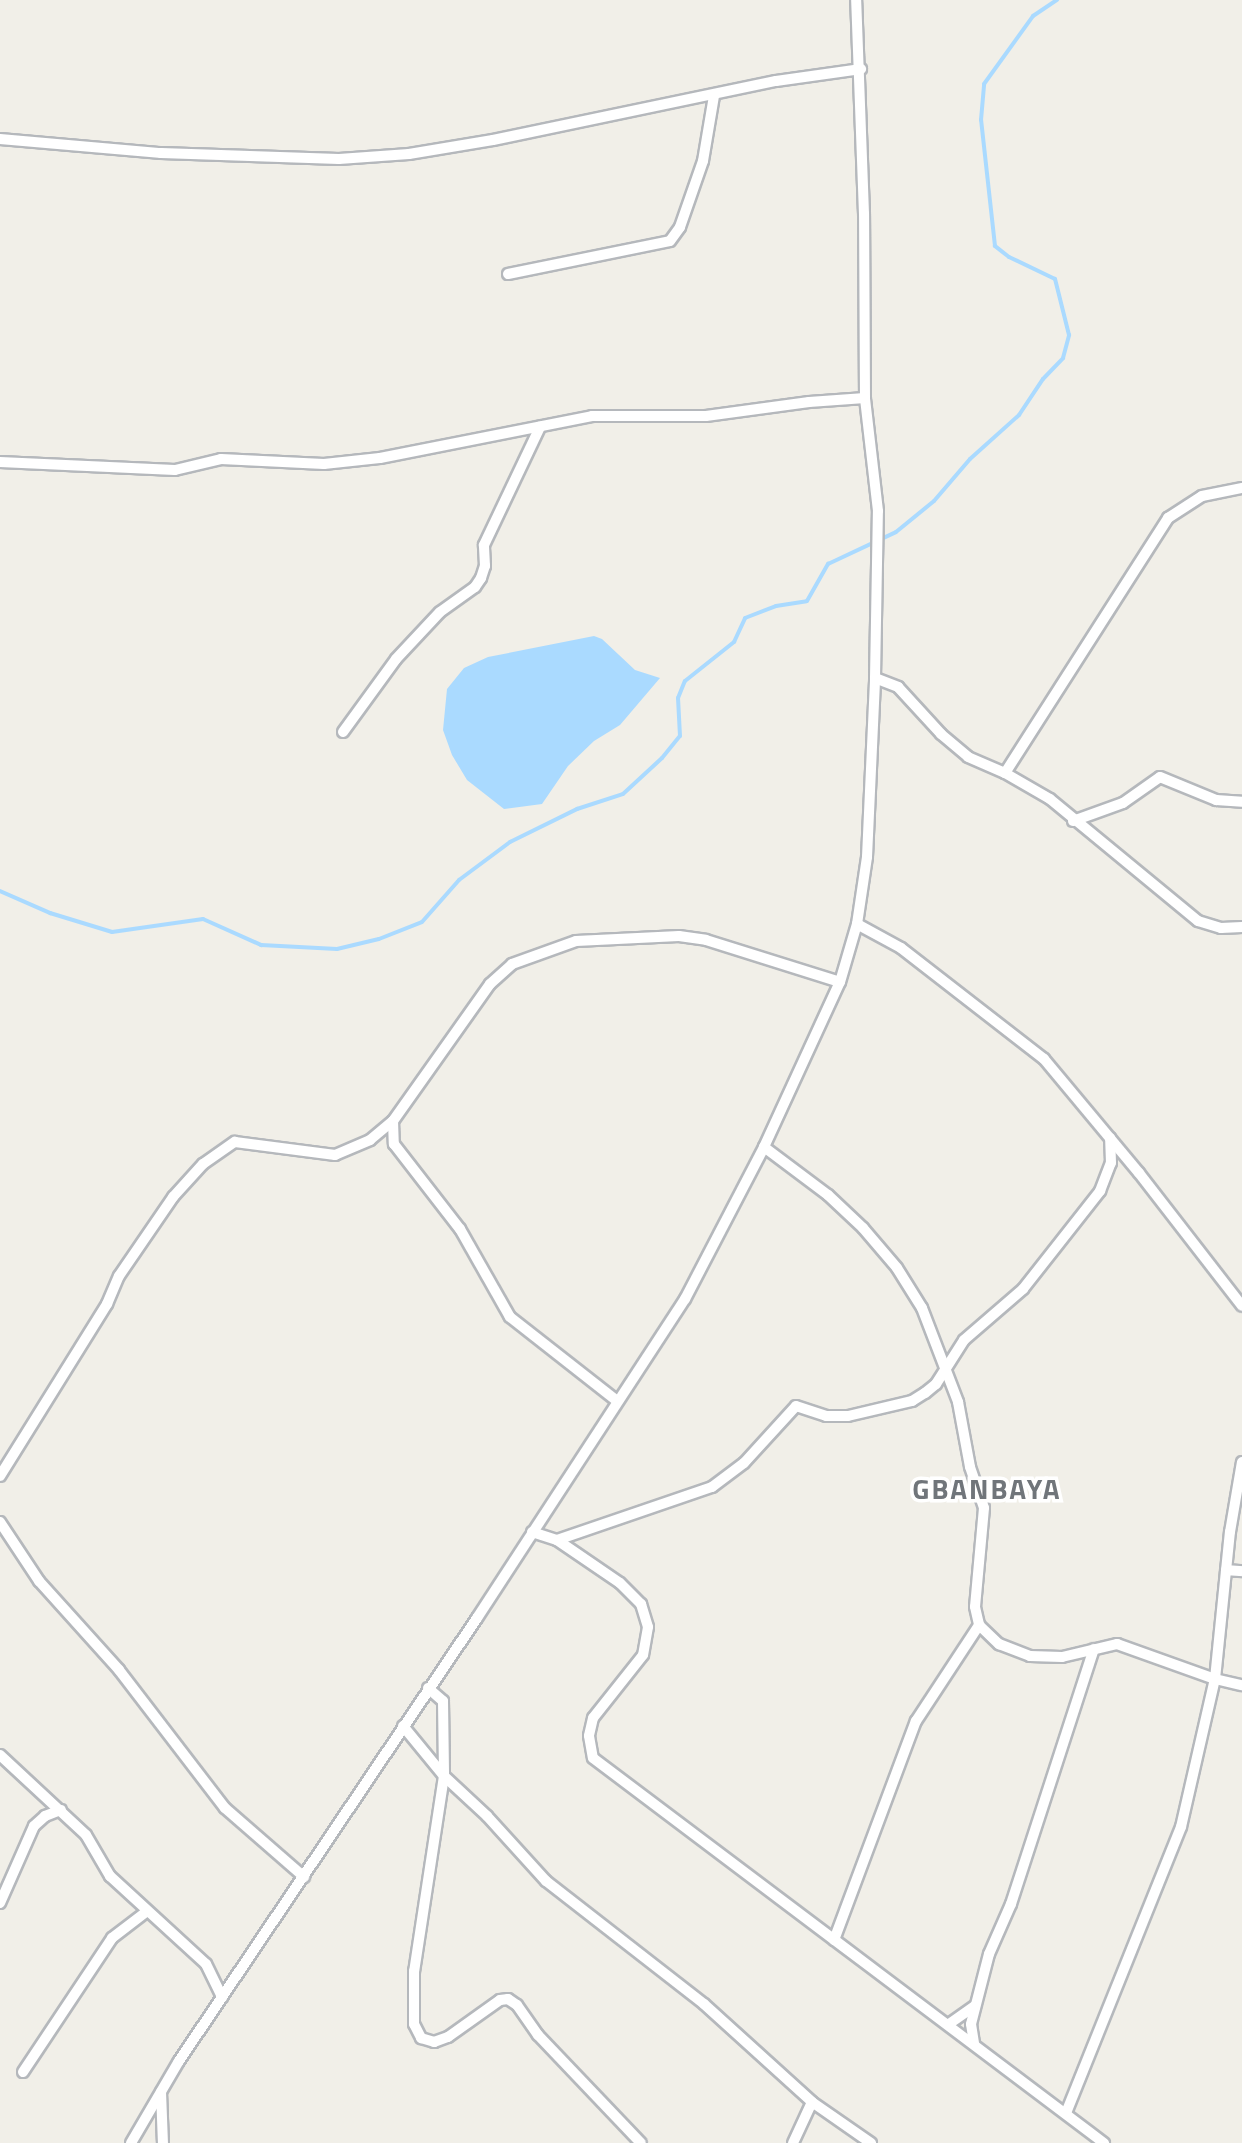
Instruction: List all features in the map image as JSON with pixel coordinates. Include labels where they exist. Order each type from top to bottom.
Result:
[{"type":"street","points":[[131,2143],[161,2090],[222,1997],[685,1299],[764,1147],[840,982],[857,924],[867,857],[878,511],[865,398],[861,69],[856,0]]},
{"type":"street","points":[[0,139],[161,153],[339,159],[409,154],[479,143],[776,81],[861,69]]},
{"type":"street","points":[[508,274],[670,241],[680,227],[703,161],[714,96]]},
{"type":"street","points":[[0,462],[175,470],[221,459],[292,465],[324,464],[380,458],[592,416],[706,416],[865,398]]},
{"type":"street","points":[[343,732],[396,659],[440,612],[475,587],[481,578],[485,566],[484,545],[540,427]]},
{"type":"street","points":[[1005,773],[1168,518],[1202,496],[1242,488]]},
{"type":"street","points":[[875,678],[898,687],[941,734],[968,757],[1005,773],[1050,799],[1198,921],[1221,928],[1242,927]]},
{"type":"street","points":[[1073,821],[1123,803],[1160,777],[1216,800],[1242,802]]},
{"type":"street","points":[[857,924],[901,948],[1044,1059],[1242,1306]]},
{"type":"street","points":[[0,1476],[107,1304],[127,1264],[173,1197],[203,1164],[235,1142],[335,1155],[370,1140],[393,1121],[501,971],[547,949],[596,939],[679,936],[706,940],[840,982]]},
{"type":"street","points":[[393,1121],[394,1144],[460,1229],[510,1317],[617,1401]]},
{"type":"street","points":[[557,1540],[712,1487],[744,1463],[796,1406],[826,1416],[848,1416],[912,1401],[931,1389],[964,1340],[1023,1289],[1100,1191],[1111,1163],[1110,1138]]},
{"type":"street","points":[[370,1140],[394,1144]]},
{"type":"street","points":[[764,1147],[828,1195],[883,1249],[912,1290],[946,1370],[984,1508],[975,1607],[979,1625],[999,1644],[1030,1656],[1062,1657],[1117,1644],[1215,1679],[1242,1685]]},
{"type":"street","points":[[1066,2113],[1181,1827],[1215,1679],[1226,1570],[1242,1462]]},
{"type":"street","points":[[0,1522],[39,1581],[119,1670],[225,1808],[304,1877]]},
{"type":"street","points":[[532,1532],[557,1540],[620,1583],[641,1604],[648,1627],[643,1655],[593,1718],[589,1736],[593,1758],[1104,2143]]},
{"type":"street","points":[[1226,1570],[1242,1571]]},
{"type":"street","points":[[834,1940],[916,1721],[979,1625]]},
{"type":"street","points":[[974,2043],[971,2024],[989,1954],[1011,1904],[1094,1649]]},
{"type":"street","points":[[428,1688],[443,1701],[444,1776],[414,1971],[414,2024],[421,2038],[434,2042],[448,2037],[500,2000],[508,1999],[641,2143]]},
{"type":"street","points":[[403,1726],[444,1776],[487,1816],[546,1881],[704,2004],[812,2102],[871,2143]]},
{"type":"street","points":[[0,1755],[86,1835],[110,1876],[206,1964],[222,1997]]},
{"type":"street","points":[[2,1896],[34,1826],[45,1816],[61,1810]]},
{"type":"street","points":[[23,2072],[112,1938],[146,1912]]},
{"type":"street","points":[[949,2024],[975,2006]]},
{"type":"street","points":[[161,2090],[163,2143]]},
{"type":"street","points":[[793,2143],[812,2102]]},
{"type":"water","points":[[594,636],[602,639],[635,670],[660,678],[620,725],[594,741],[568,766],[542,804],[504,809],[467,780],[452,755],[443,730],[447,689],[464,668],[488,657]]},
{"type":"waterway","points":[[0,891],[50,913],[112,932],[203,919],[261,945],[337,949],[379,939],[422,922],[459,880],[510,842],[577,809],[623,794],[662,758],[680,736],[678,698],[685,681],[734,642],[745,618],[776,606],[807,601],[828,564],[896,532],[934,501],[970,459],[1019,415],[1043,379],[1063,358],[1069,335],[1055,279],[1009,257],[995,246],[981,120],[984,84],[1033,16],[1057,0]]},
{"type":"district","name":"GBANBAYA","points":[[987,1489]]}]
